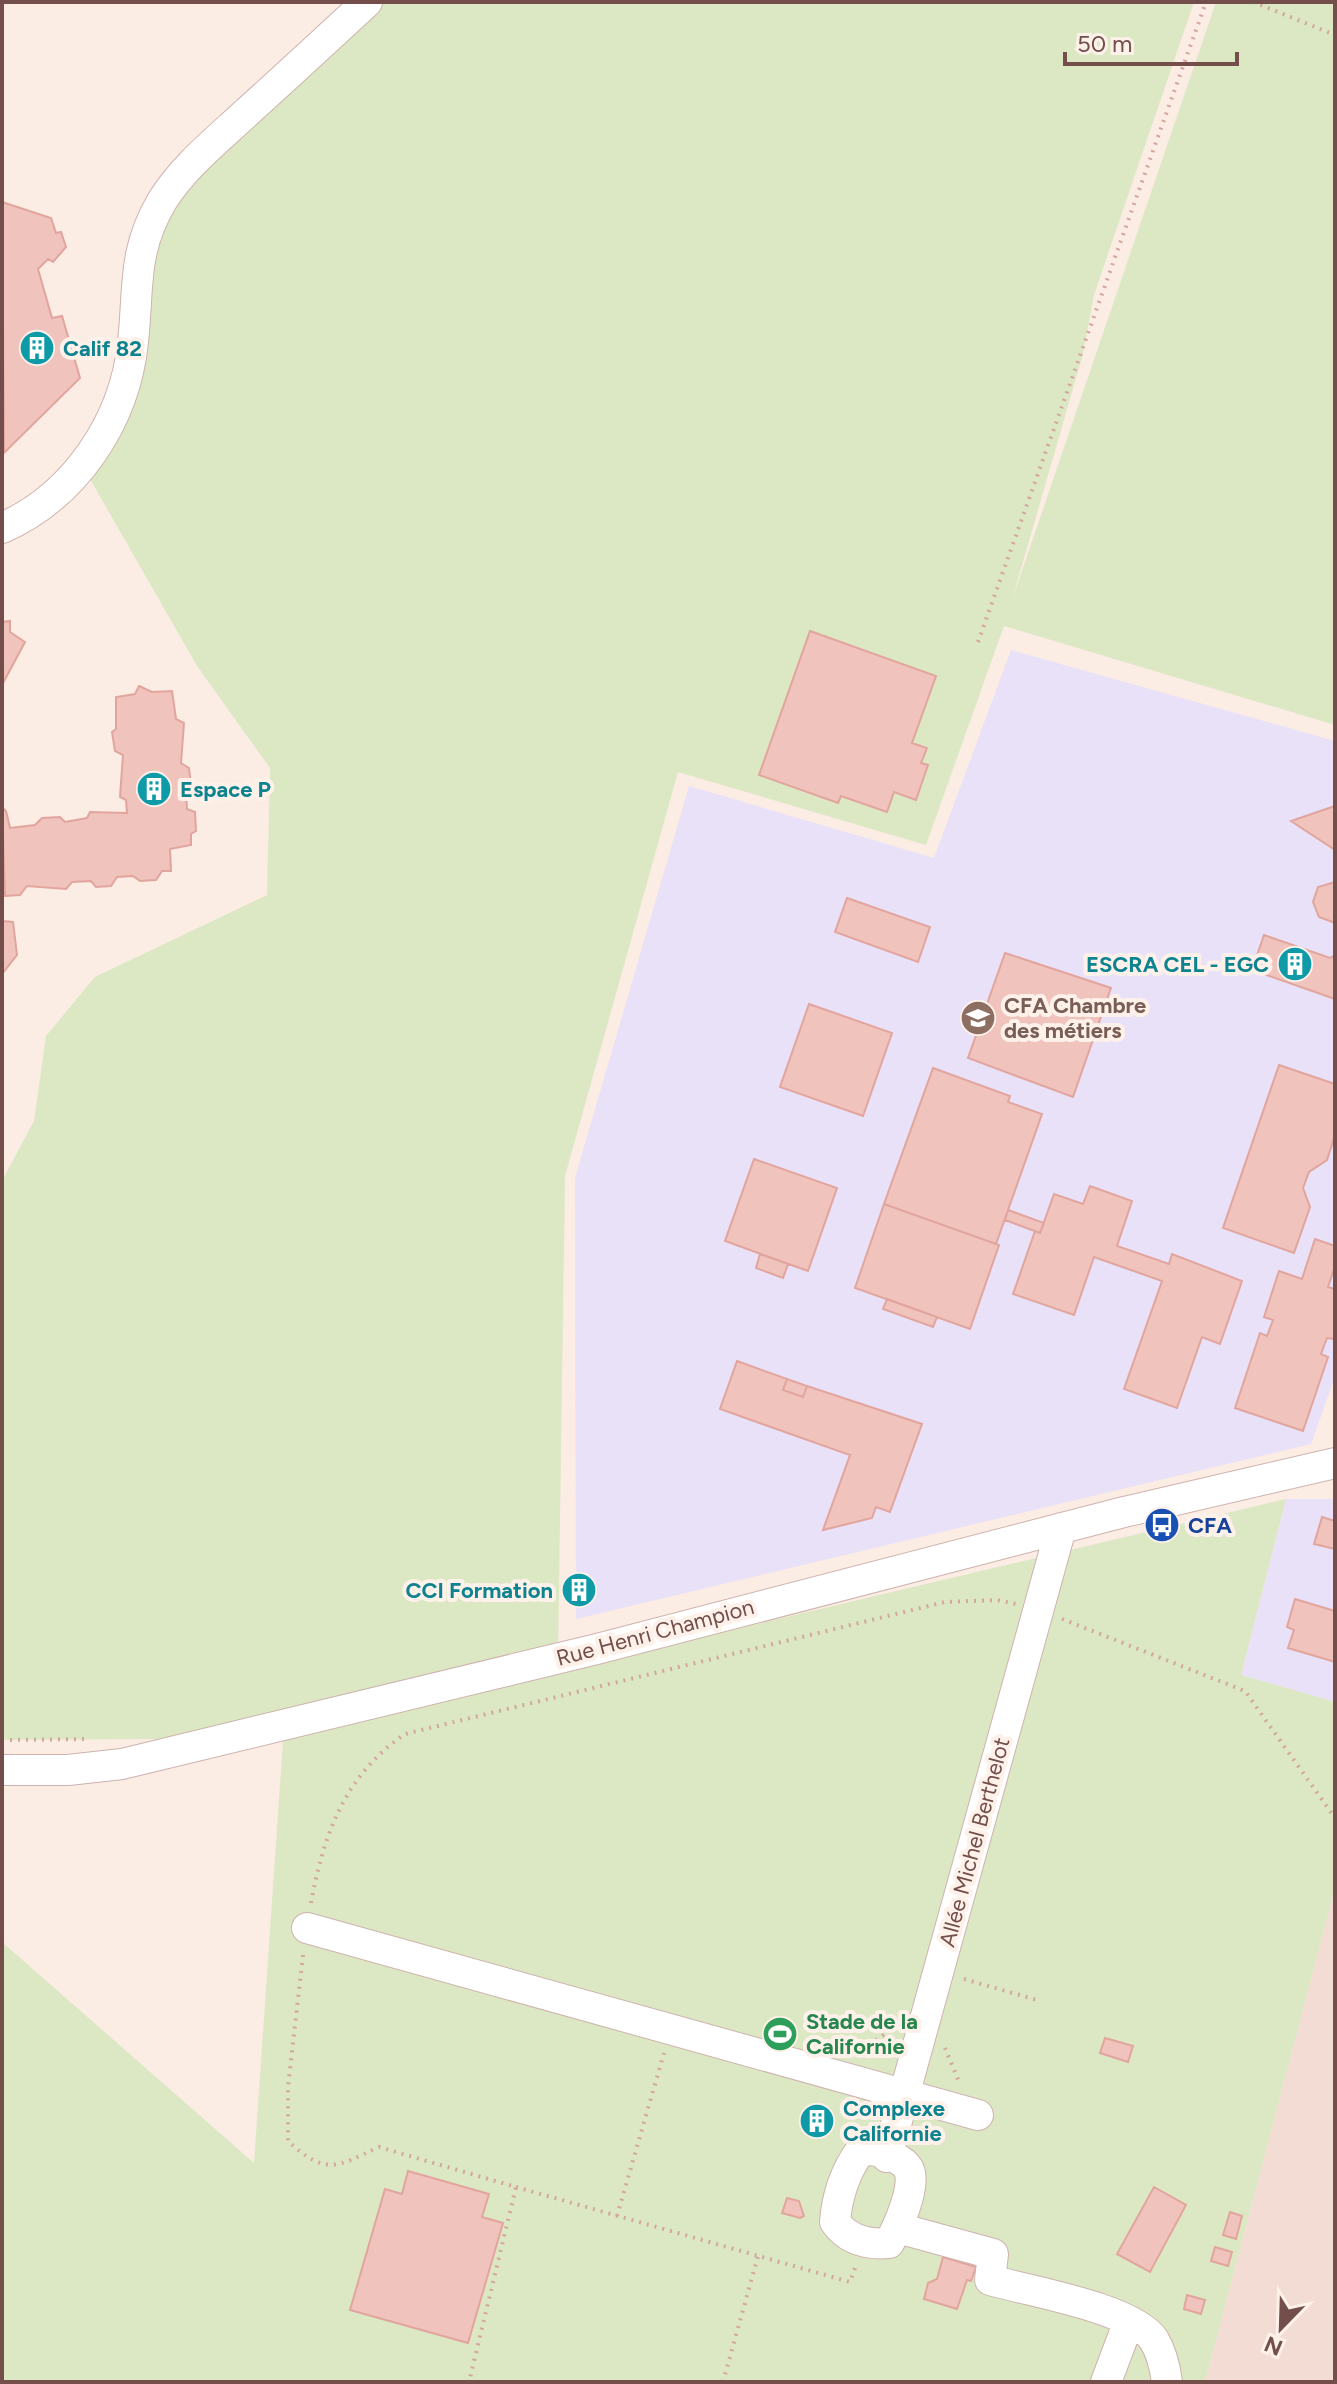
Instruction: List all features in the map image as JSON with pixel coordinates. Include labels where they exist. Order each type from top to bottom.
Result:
[{"type":"street","points":[[2,528],[34,510],[65,484],[90,455],[110,422],[131,357],[135,277],[140,249],[163,199],[205,151],[367,2]]},
{"type":"street","name":"Rue Henri Champion","points":[[2,1770],[68,1770],[122,1764],[597,1649],[1061,1528],[1304,1473],[1335,1463]]},
{"type":"street","name":"Rue Henri Champion","points":[[1304,1473],[1335,1473]]},
{"type":"street","name":"Allée Michel Berthelot","points":[[887,2156],[1061,1528]]},
{"type":"street","points":[[307,1928],[978,2115]]},
{"type":"street","points":[[860,2151],[887,2156],[908,2168],[911,2180],[898,2228],[889,2243],[864,2241],[843,2233],[835,2222],[836,2206],[851,2164],[860,2151]]},
{"type":"street","points":[[898,2228],[993,2254],[990,2280],[1129,2321],[1153,2338],[1165,2364],[1167,2382]]},
{"type":"street","points":[[1106,2382],[1129,2321]]},
{"type":"path","points":[[978,642],[1206,2]]},
{"type":"path","points":[[1253,2],[1335,35]]},
{"type":"path","points":[[864,2241],[850,2282],[379,2147],[339,2166],[311,2162],[288,2141],[288,2087],[307,1928],[331,1824],[358,1775],[377,1753],[405,1734],[945,1602],[997,1600],[1038,1610],[1245,1691],[1335,1818]]},
{"type":"path","points":[[938,1971],[1037,2000]]},
{"type":"path","points":[[617,2216],[671,2030]]},
{"type":"path","points":[[469,2382],[516,2187]]},
{"type":"path","points":[[723,2382],[758,2256]]},
{"type":"shaded area","name":"CFA Chambre des métiers","points":[[1011,650],[1335,741],[1335,1377],[1311,1444],[576,1619],[575,1178],[689,786],[934,858]]},
{"type":"shaded area","points":[[1286,1499],[1335,1499],[1335,1702],[1241,1675]]},
{"type":"shaded area","points":[[1335,1888],[1335,2382],[1205,2382],[1332,1899]]},
{"type":"green space","points":[[367,2],[1194,2],[1094,295],[1083,354],[1012,600],[1216,2],[1335,2],[1335,725],[1004,626],[926,845],[678,772],[565,1176],[558,1658],[186,1748],[154,1739],[2,1740],[2,1181],[34,1121],[46,1036],[95,977],[267,895],[270,768],[197,666],[82,465],[97,445],[159,208]]},
{"type":"green space","name":"Stade de la Californie","points":[[1286,1499],[1241,1675],[1335,1702],[1335,1888],[1205,2382],[6,2382],[2,2379],[2,1942],[254,2163],[283,1741],[554,1672]]},
{"type":"building","name":"Calif 82","points":[[2,202],[51,218],[56,233],[61,232],[66,247],[53,262],[48,259],[38,269],[52,318],[62,316],[80,378],[4,453]]},
{"type":"building","points":[[10,621],[10,632],[25,642],[2,685],[2,622]]},
{"type":"building","points":[[810,631],[936,676],[912,743],[927,748],[921,763],[928,765],[916,800],[894,792],[887,812],[841,796],[838,803],[759,775]]},
{"type":"building","name":"Espace P","points":[[139,686],[152,692],[172,691],[176,719],[184,723],[181,763],[189,768],[191,786],[186,791],[187,809],[195,812],[196,831],[191,834],[191,845],[170,849],[171,871],[162,871],[156,880],[140,881],[133,876],[117,877],[111,886],[96,887],[91,881],[72,882],[66,889],[27,886],[20,895],[5,896],[2,807],[10,828],[35,825],[42,818],[60,817],[65,822],[87,818],[90,812],[127,813],[126,800],[120,797],[123,755],[115,751],[112,732],[116,729],[116,697],[135,694]]},
{"type":"building","points":[[1335,806],[1335,850],[1291,821]]},
{"type":"building","name":"ESCRA CEL - EGC","points":[[1335,882],[1335,923],[1319,917],[1313,902],[1318,887]]},
{"type":"building","points":[[847,898],[930,927],[918,962],[835,932]]},
{"type":"building","points":[[2,921],[13,922],[17,955],[2,974]]},
{"type":"building","name":"ESCRA CEL - EGC","points":[[1264,935],[1330,958],[1335,955],[1335,999],[1252,970]]},
{"type":"building","points":[[1005,953],[1111,988],[1073,1097],[968,1058]]},
{"type":"building","points":[[809,1004],[892,1033],[863,1116],[780,1087]]},
{"type":"building","points":[[1279,1065],[1335,1084],[1335,1135],[1327,1160],[1309,1172],[1303,1188],[1310,1207],[1294,1253],[1223,1228]]},
{"type":"building","points":[[933,1068],[1010,1096],[1008,1102],[1042,1114],[996,1244],[884,1204]]},
{"type":"building","points":[[754,1159],[837,1188],[808,1271],[725,1241]]},
{"type":"building","points":[[1090,1186],[1132,1201],[1117,1246],[1169,1264],[1172,1254],[1242,1281],[1220,1344],[1202,1337],[1177,1408],[1124,1389],[1162,1281],[1094,1257],[1074,1315],[1013,1294],[1035,1231],[1040,1233],[1054,1194],[1083,1204]]},
{"type":"building","points":[[884,1204],[999,1245],[970,1329],[855,1288]]},
{"type":"building","points":[[1008,1210],[1044,1223],[1040,1233],[1005,1220]]},
{"type":"building","points":[[1315,1239],[1335,1246],[1335,1266],[1328,1287],[1335,1289],[1335,1339],[1327,1338],[1321,1354],[1328,1357],[1303,1431],[1235,1408],[1260,1333],[1267,1336],[1273,1320],[1264,1317],[1279,1271],[1302,1279]]},
{"type":"building","points":[[760,1254],[788,1264],[783,1278],[756,1268]]},
{"type":"building","points":[[887,1299],[937,1317],[933,1327],[883,1309]]},
{"type":"building","points":[[737,1361],[787,1379],[783,1390],[803,1397],[807,1386],[922,1424],[890,1512],[876,1507],[872,1518],[823,1530],[850,1455],[720,1409]]},
{"type":"building","points":[[787,1379],[807,1386],[803,1397],[783,1390]]},
{"type":"building","points":[[1322,1517],[1335,1521],[1335,1549],[1314,1544]]},
{"type":"building","points":[[1295,1599],[1335,1611],[1335,1662],[1288,1648],[1294,1630],[1287,1627]]},
{"type":"building","points":[[1105,2038],[1133,2046],[1128,2062],[1100,2053]]},
{"type":"building","name":"Complexe Californie","points":[[811,2113],[827,2117],[825,2125],[817,2129],[808,2126]]},
{"type":"building","points":[[408,2171],[489,2194],[482,2217],[503,2223],[468,2343],[350,2310],[385,2189],[402,2194]]},
{"type":"building","points":[[1154,2187],[1186,2205],[1150,2272],[1117,2254]]},
{"type":"building","points":[[787,2198],[799,2201],[804,2216],[800,2218],[782,2213]]},
{"type":"building","points":[[1230,2212],[1242,2216],[1236,2239],[1223,2235]]},
{"type":"building","points":[[1215,2247],[1232,2252],[1228,2266],[1211,2261]]},
{"type":"building","points":[[943,2257],[976,2267],[971,2281],[967,2280],[957,2309],[924,2299],[928,2283],[937,2279]]},
{"type":"building","points":[[1187,2295],[1205,2300],[1201,2314],[1184,2309]]},
{"type":"place","name":"Calif 82","points":[[37,348]]},
{"type":"place","name":"Espace P","points":[[154,789]]},
{"type":"place","name":"ESCRA CEL - EGC","points":[[1295,964]]},
{"type":"place","name":"CFA Chambre des métiers","points":[[978,1018]]},
{"type":"place","name":"CFA","points":[[1162,1525]]},
{"type":"place","name":"CCI Formation","points":[[579,1590]]},
{"type":"place","name":"Stade de la Californie","points":[[780,2034]]},
{"type":"place","name":"Complexe Californie","points":[[817,2121]]}]
